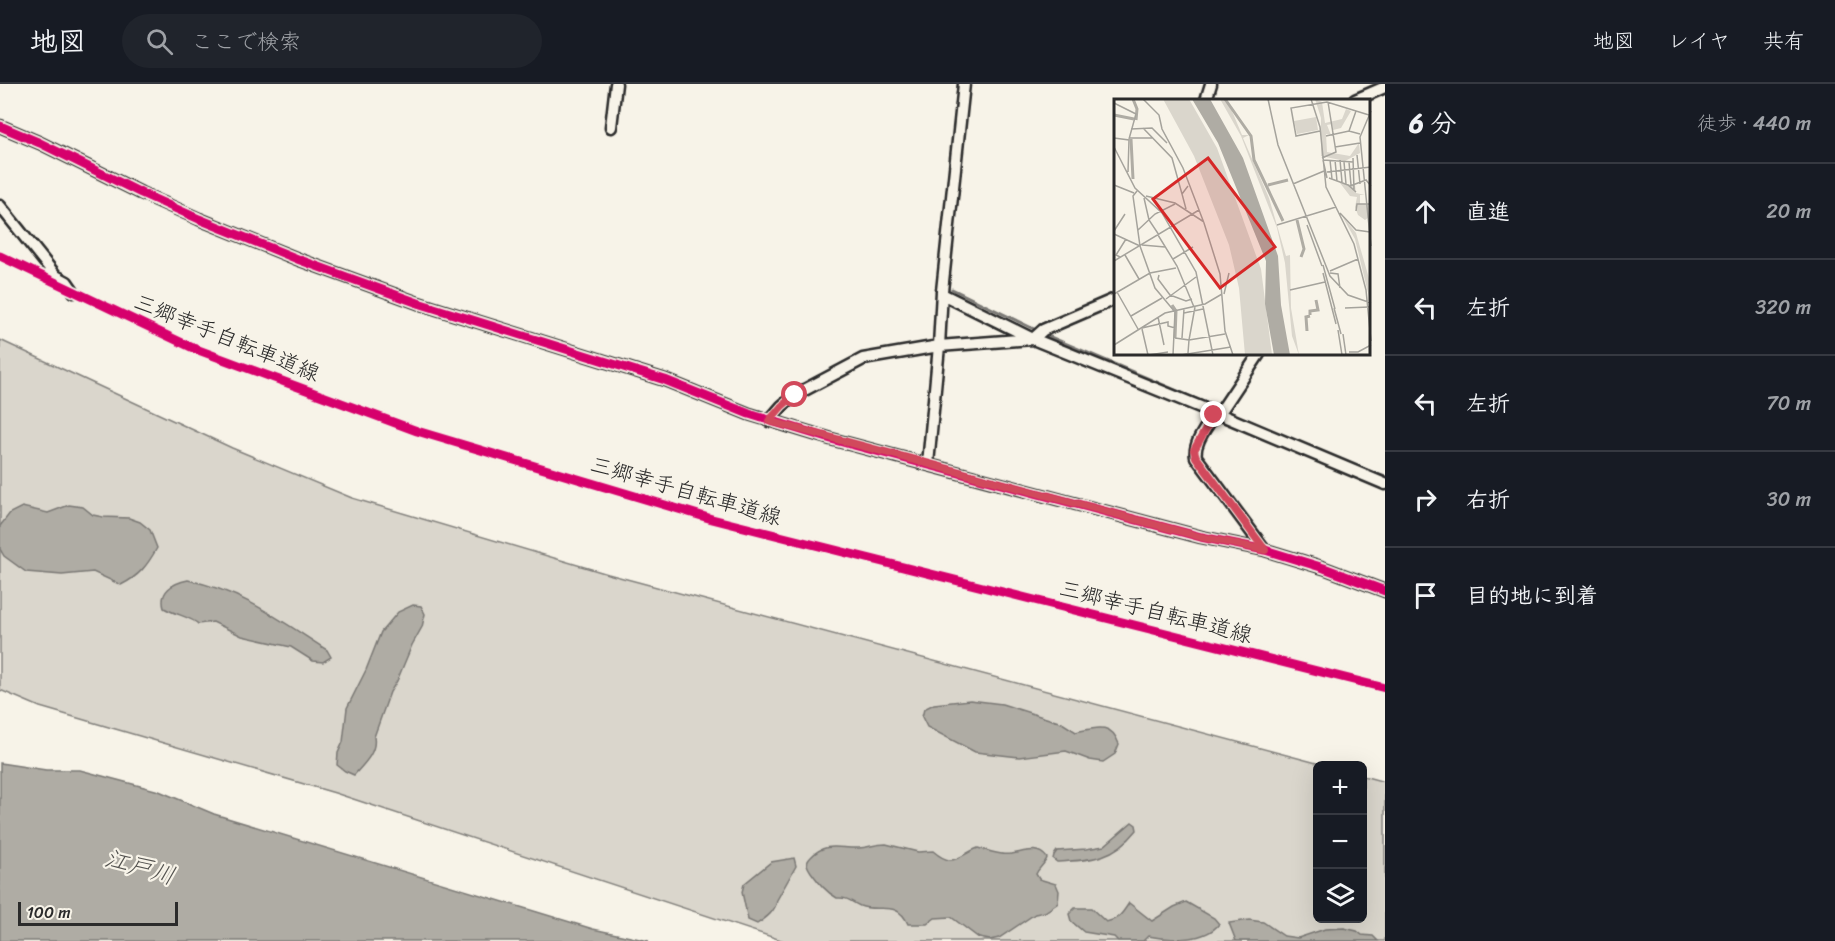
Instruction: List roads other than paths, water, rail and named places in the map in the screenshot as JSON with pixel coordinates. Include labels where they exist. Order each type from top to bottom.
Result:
[{"type":"street","points":[[611,128],[616,84]]},
{"type":"street","points":[[928,464],[942,294],[964,84]]},
{"type":"street","points":[[1206,99],[1211,84]]},
{"type":"street","points":[[1357,99],[1385,87]]},
{"type":"street","points":[[0,126],[199,219],[349,279],[508,332],[665,380],[769,421],[1201,537],[1265,550],[1324,568],[1385,591]]},
{"type":"street","points":[[0,206],[56,276],[67,282],[74,292]]},
{"type":"street","points":[[942,294],[1033,339],[1385,484]]},
{"type":"street","points":[[769,421],[795,395],[863,359],[939,346],[1033,339],[1043,330],[1114,299]]},
{"type":"street","points":[[1258,356],[1194,450],[1196,457],[1265,550]]},
{"type":"water","points":[[69,505],[83,507],[93,515],[129,518],[140,522],[150,530],[157,548],[142,570],[121,585],[93,572],[62,575],[26,572],[4,556],[0,549],[0,526],[10,513],[22,507],[48,513]]},
{"type":"water","points":[[188,580],[227,592],[261,608],[327,650],[331,657],[323,662],[313,661],[291,647],[242,636],[213,622],[198,624],[164,608],[165,592],[177,583]]},
{"type":"water","points":[[413,605],[421,606],[425,614],[422,627],[390,692],[374,737],[372,753],[354,775],[337,765],[338,753],[343,742],[347,708],[366,670],[381,632],[398,612]]},
{"type":"water","points":[[970,700],[1002,704],[1062,723],[1076,732],[1096,728],[1107,729],[1116,737],[1119,744],[1115,754],[1103,762],[1066,751],[1019,757],[975,752],[927,727],[922,717],[924,709],[934,704]]},
{"type":"water","name":"江戸川","points":[[0,763],[46,770],[80,770],[159,791],[214,814],[593,929],[649,941],[0,941]]},
{"type":"water","points":[[1132,822],[1136,825],[1137,830],[1120,847],[1111,852],[1092,859],[1057,862],[1053,859],[1057,851],[1104,846]]},
{"type":"water","points":[[886,844],[918,852],[933,851],[951,860],[978,848],[1008,854],[1037,851],[1047,858],[1036,874],[1039,879],[1056,884],[1059,891],[1058,903],[1045,912],[1035,914],[999,938],[990,940],[979,938],[951,917],[935,918],[927,924],[908,924],[904,916],[893,909],[867,908],[847,899],[837,898],[823,887],[807,863],[817,852],[828,847],[859,848]]},
{"type":"water","points":[[794,858],[796,866],[773,911],[757,924],[748,920],[742,892],[744,884],[771,862]]},
{"type":"water","points":[[1186,902],[1214,918],[1219,924],[1213,930],[1197,937],[1167,939],[1148,936],[1143,941],[1118,941],[1114,937],[1084,932],[1071,921],[1069,914],[1075,908],[1091,908],[1106,922],[1120,915],[1129,903],[1152,921]]},
{"type":"water","points":[[1249,920],[1263,922],[1284,936],[1298,938],[1325,929],[1344,928],[1357,931],[1362,935],[1373,936],[1378,941],[1236,941],[1229,923]]},
{"type":"waterway","points":[[952,289],[1038,331]]},
{"type":"waterway","points":[[1043,334],[1220,409]]},
{"type":"waterway","points":[[1350,464],[1385,477]]}]
